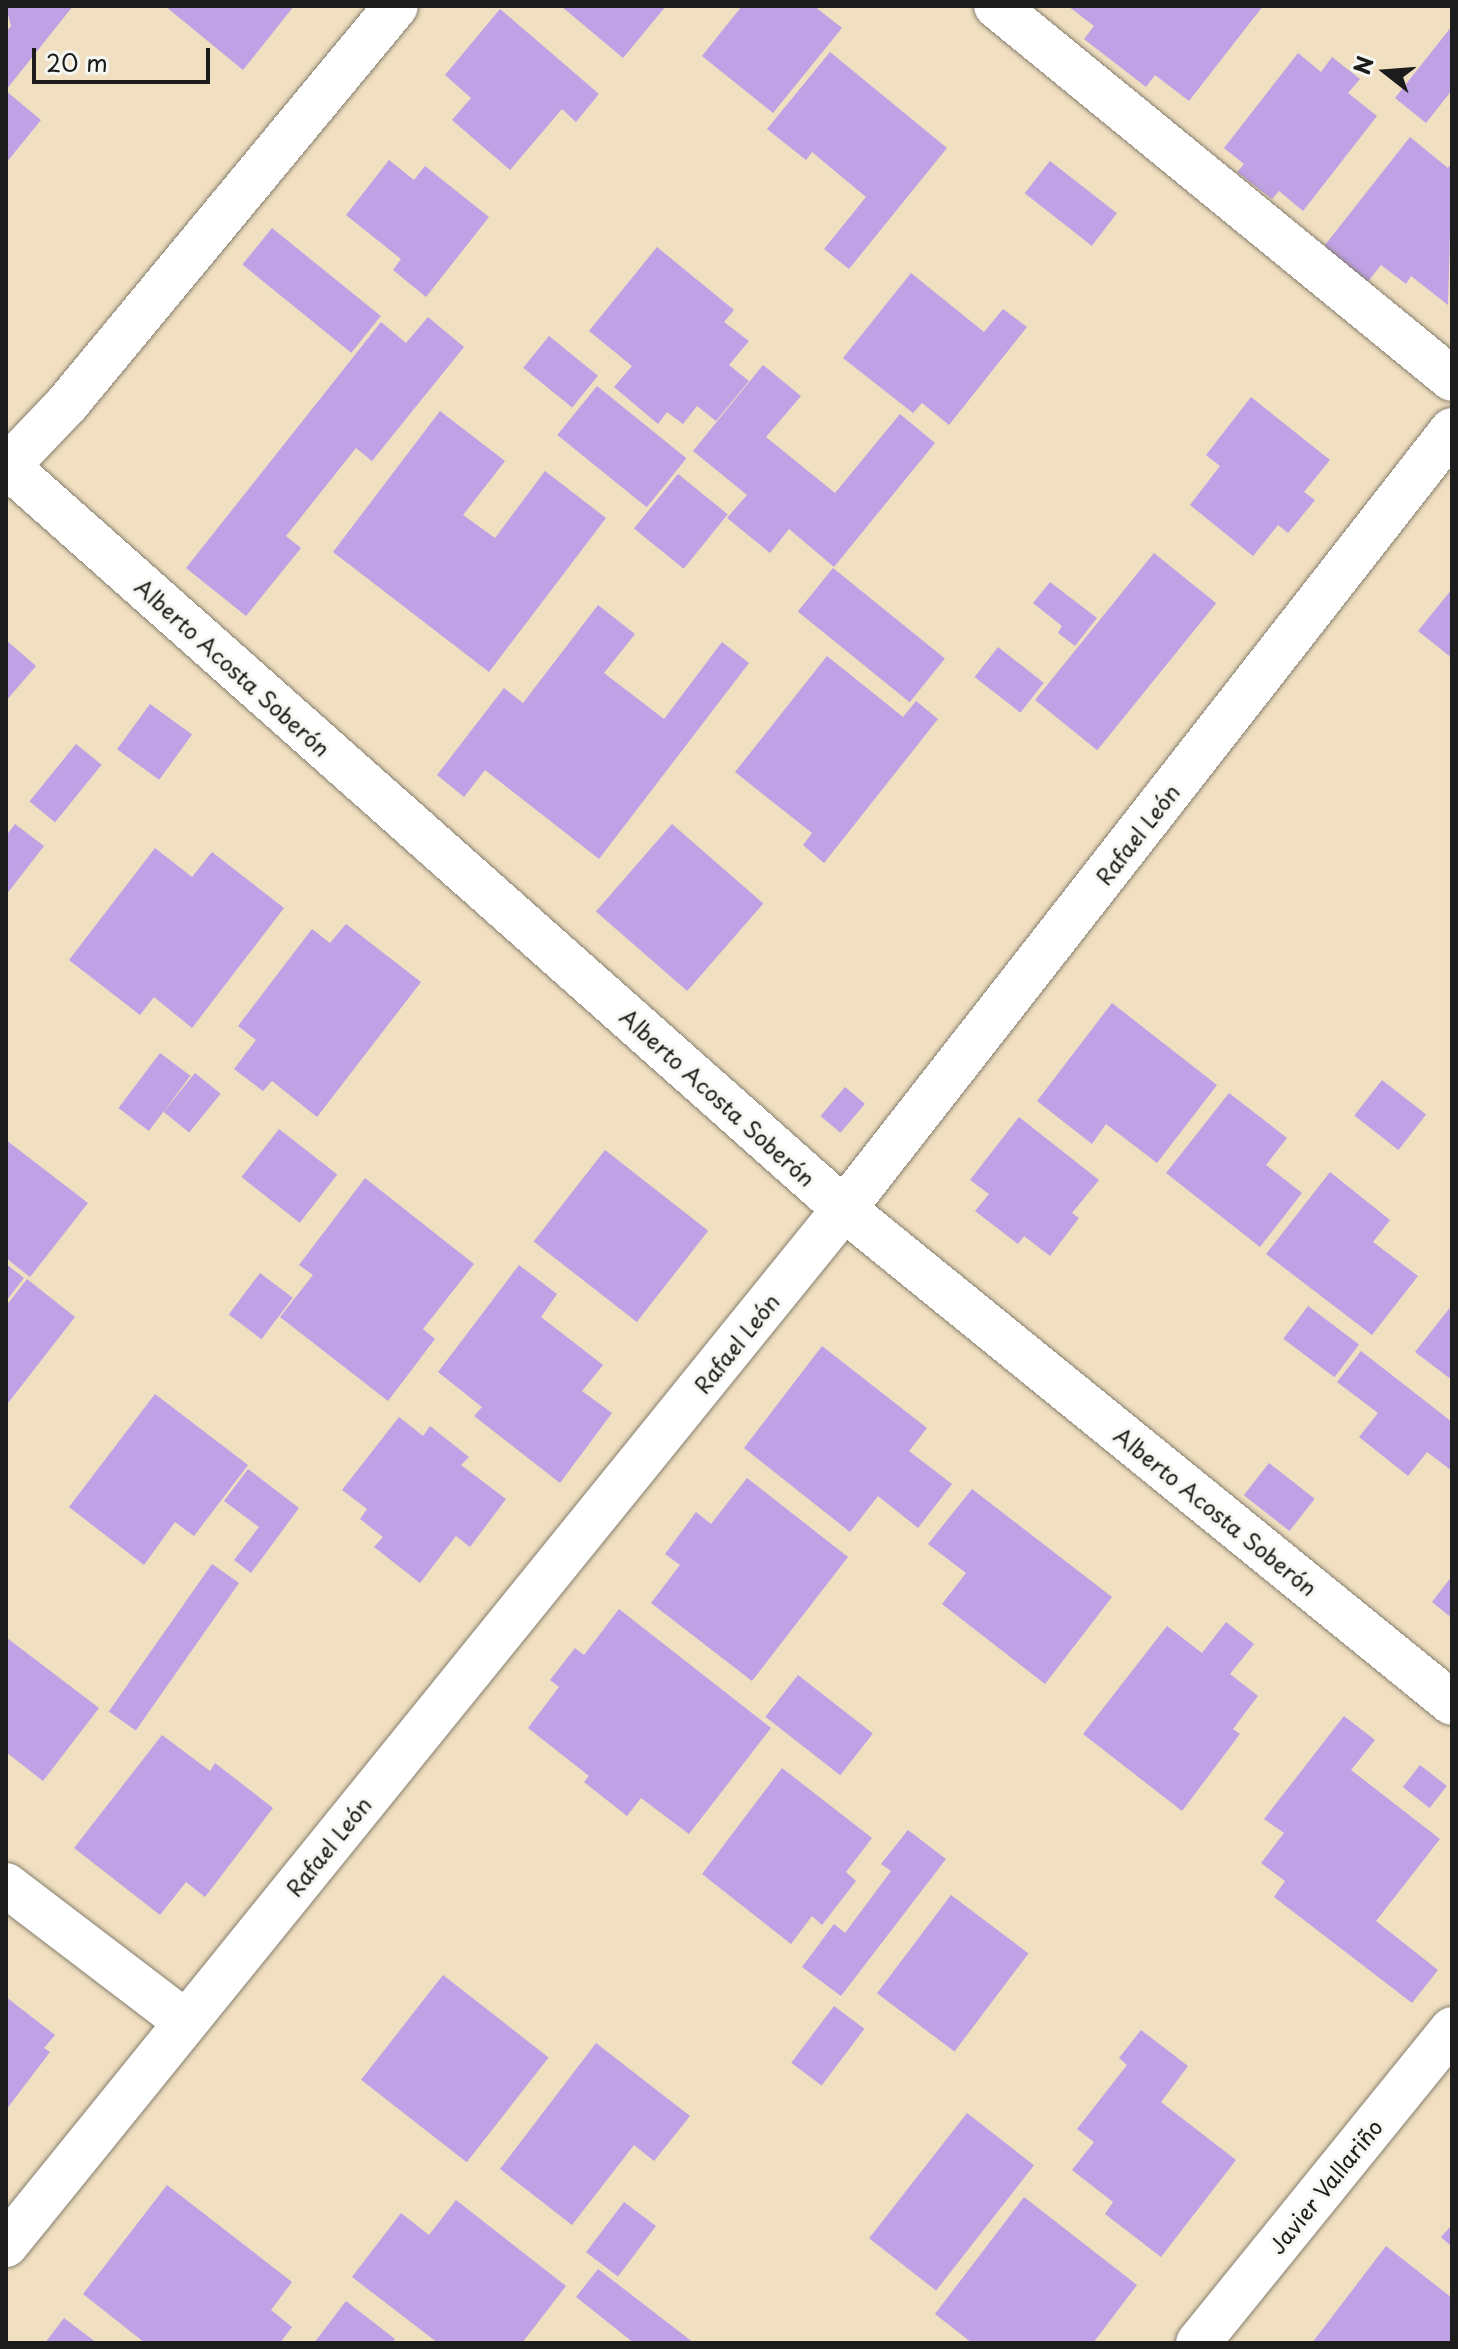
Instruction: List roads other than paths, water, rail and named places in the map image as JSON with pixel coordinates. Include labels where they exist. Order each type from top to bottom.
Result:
[{"type":"street","points":[[7,467],[67,404],[396,6]]},
{"type":"street","points":[[996,6],[1452,379]]},
{"type":"street","name":"Rafael León","points":[[6,2245],[844,1209],[1452,430]]},
{"type":"street","name":"Alberto Acosta Soberón","points":[[7,467],[844,1209],[1452,1703]]},
{"type":"street","points":[[6,1885],[186,2022]]},
{"type":"street","name":"Javier Vallariño","points":[[1198,2343],[1452,2029]]}]
